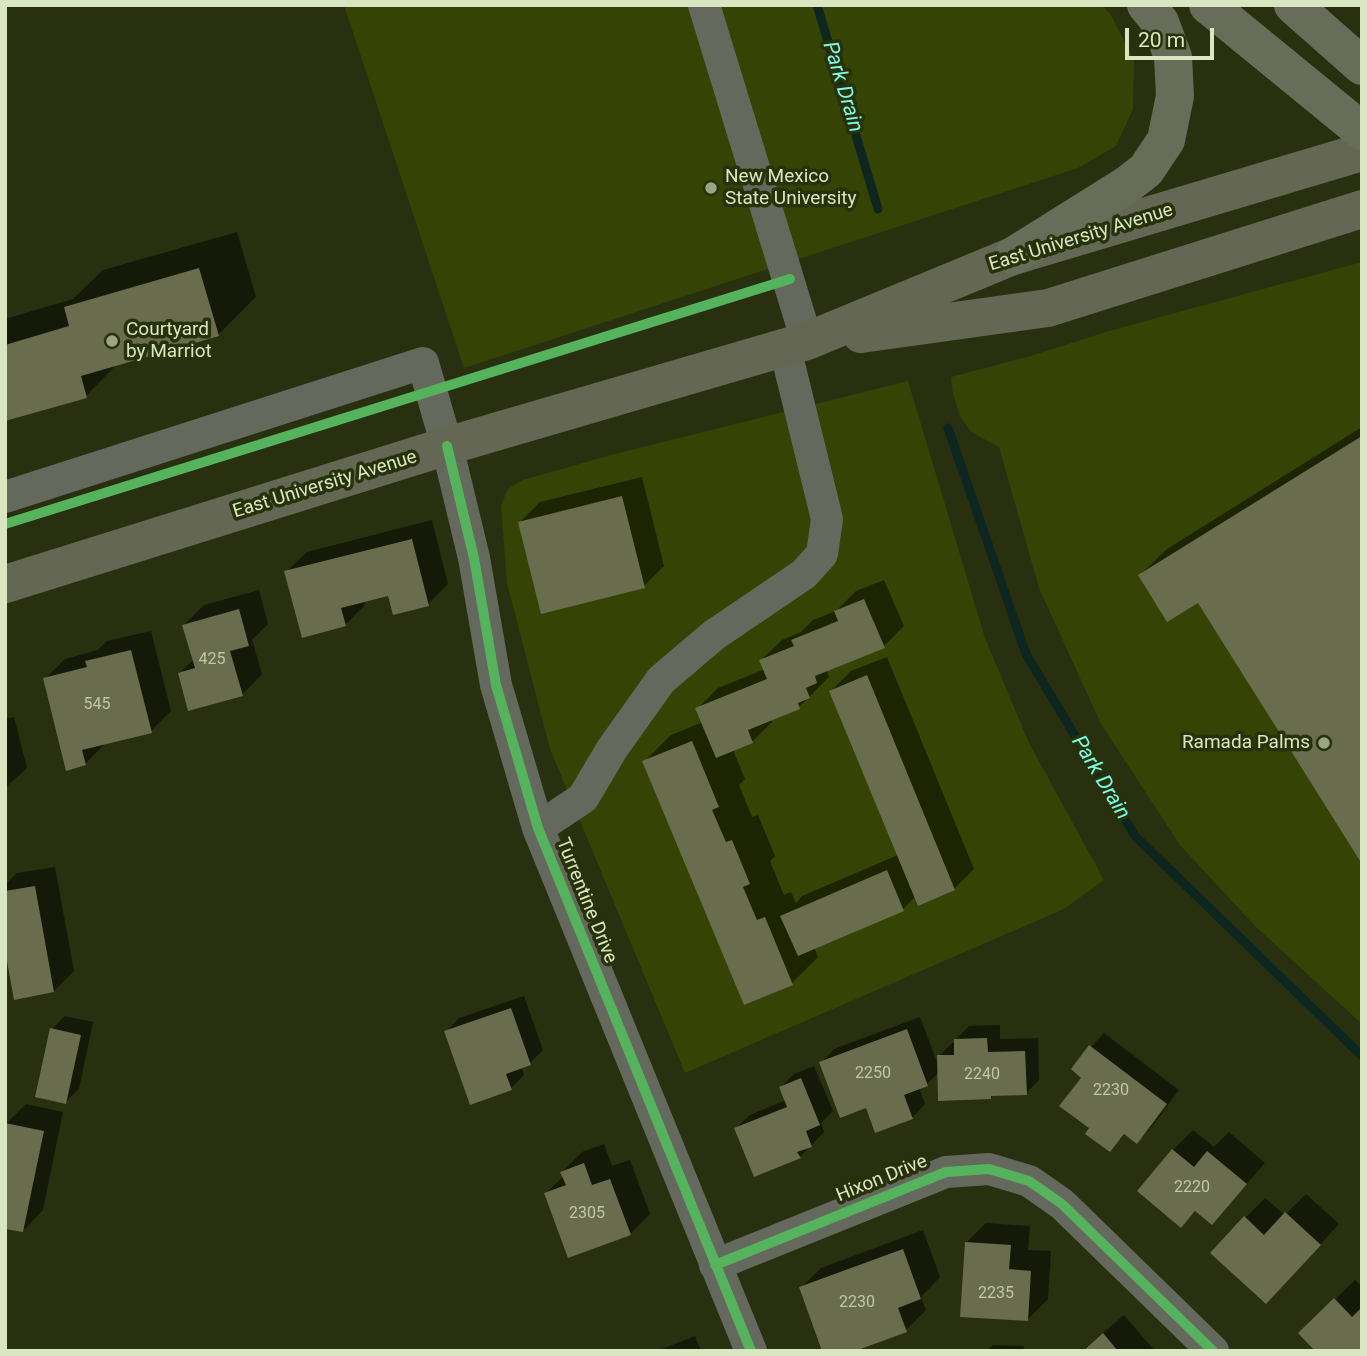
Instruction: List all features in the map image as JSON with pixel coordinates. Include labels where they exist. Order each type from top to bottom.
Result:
[{"type":"highway","points":[[1013,256],[1128,184],[1146,170],[1166,140],[1175,96],[1174,57],[1160,22],[1146,5]]},
{"type":"highway","points":[[1208,5],[1362,131]]},
{"type":"highway","points":[[1302,13],[1362,38]]},
{"type":"highway","points":[[1302,13],[1362,65]]},
{"type":"main road","name":"East University Avenue","points":[[5,584],[447,446],[796,344],[1013,256],[1362,152]]},
{"type":"main road","name":"East University Avenue","points":[[796,344],[1048,308],[1362,209]]},
{"type":"street","points":[[538,828],[583,799],[612,749],[661,680],[714,635],[804,574],[822,554],[827,519],[796,344],[705,5]]},
{"type":"street","name":"Turrentine Drive","points":[[5,497],[422,363],[447,446],[474,558],[496,684],[538,828],[751,1351]]},
{"type":"street","name":"Hixon Drive","points":[[715,1265],[946,1172],[989,1169],[1029,1181],[1062,1204],[1213,1351]]},
{"type":"shaded area","name":"New Mexico State University","points":[[344,5],[1101,5],[1111,15],[1134,60],[1133,109],[1116,146],[1078,168],[464,368]]},
{"type":"shaded area","points":[[1362,262],[1362,1024],[1255,926],[1180,845],[1101,724],[1039,588],[999,447],[971,432],[961,418],[951,377]]},
{"type":"shaded area","points":[[908,381],[985,638],[1029,743],[1104,880],[1064,909],[685,1073],[550,749],[507,583],[501,505],[508,489],[523,480],[611,455]]},
{"type":"building","name":"Courtyard by Marriot","points":[[199,268],[219,336],[81,376],[87,398],[5,421],[5,345],[69,326],[64,307]]},
{"type":"building","name":"Ramada Palms","points":[[1362,436],[1362,864],[1198,603],[1167,622],[1138,575]]},
{"type":"building","points":[[622,496],[645,588],[541,614],[518,522]]},
{"type":"building","points":[[412,539],[429,606],[393,615],[388,596],[341,608],[346,626],[302,638],[284,571]]},
{"type":"building","points":[[864,599],[885,648],[815,676],[817,683],[806,688],[810,698],[798,703],[800,709],[748,730],[753,743],[716,758],[695,708],[767,679],[759,660],[794,646],[791,640],[838,621],[834,611]]},
{"type":"building","points":[[239,609],[249,646],[230,651],[243,696],[188,711],[178,673],[195,668],[182,625]]},
{"type":"building","points":[[131,650],[152,733],[82,750],[86,765],[66,771],[43,678],[87,667],[85,661]]},
{"type":"building","points":[[867,675],[955,890],[918,906],[829,691]]},
{"type":"building","points":[[692,741],[719,807],[712,810],[726,842],[732,840],[750,884],[743,887],[757,920],[765,917],[793,985],[744,1005],[642,761]]},
{"type":"building","points":[[887,870],[904,911],[798,956],[780,916]]},
{"type":"building","points":[[35,886],[54,992],[14,1000],[5,950],[5,891]]},
{"type":"building","points":[[511,1008],[531,1065],[506,1074],[512,1090],[470,1105],[444,1031]]},
{"type":"building","points":[[50,1028],[81,1035],[66,1104],[35,1097]]},
{"type":"building","points":[[907,1029],[928,1086],[904,1095],[913,1119],[875,1133],[866,1108],[840,1118],[819,1062]]},
{"type":"building","points":[[987,1038],[988,1052],[1025,1051],[1027,1095],[938,1101],[937,1055],[954,1055],[954,1039]]},
{"type":"building","points":[[1089,1045],[1167,1104],[1137,1144],[1124,1134],[1110,1152],[1085,1134],[1089,1128],[1059,1106],[1081,1078],[1071,1069]]},
{"type":"building","points":[[801,1078],[820,1125],[806,1131],[812,1147],[797,1152],[801,1158],[754,1177],[734,1128],[787,1107],[779,1087]]},
{"type":"building","points":[[5,1123],[44,1131],[23,1232],[5,1229]]},
{"type":"building","points":[[1172,1149],[1194,1167],[1207,1151],[1247,1184],[1212,1225],[1195,1211],[1181,1228],[1137,1191]]},
{"type":"building","points":[[584,1163],[592,1185],[610,1179],[631,1235],[568,1258],[544,1193],[566,1185],[560,1172]]},
{"type":"building","points":[[1285,1212],[1321,1245],[1266,1304],[1210,1253],[1244,1216],[1264,1235]]},
{"type":"building","points":[[965,1242],[1011,1245],[1009,1269],[1031,1271],[1028,1321],[960,1317]]},
{"type":"building","points":[[903,1249],[921,1299],[898,1308],[907,1332],[855,1351],[822,1351],[799,1287]]},
{"type":"building","points":[[1334,1298],[1352,1317],[1362,1307],[1362,1351],[1315,1351],[1298,1333]]},
{"type":"building","points":[[1103,1333],[1118,1351],[1083,1351]]},
{"type":"waterway","name":"Park Drain","points":[[817,5],[878,209]]},
{"type":"waterway","name":"Park Drain","points":[[948,428],[1026,654],[1135,836],[1362,1056]]},
{"type":"cycle path","points":[[5,524],[790,279]]},
{"type":"cycle path","points":[[447,446],[474,558],[496,685],[538,828],[751,1351]]},
{"type":"cycle path","points":[[715,1265],[946,1172],[989,1169],[1029,1181],[1062,1204],[1213,1351]]},
{"type":"place","name":"New Mexico State University","points":[[711,188]]},
{"type":"place","name":"Courtyard by Marriot","points":[[112,341]]},
{"type":"place","name":"Ramada Palms","points":[[1324,743]]}]
